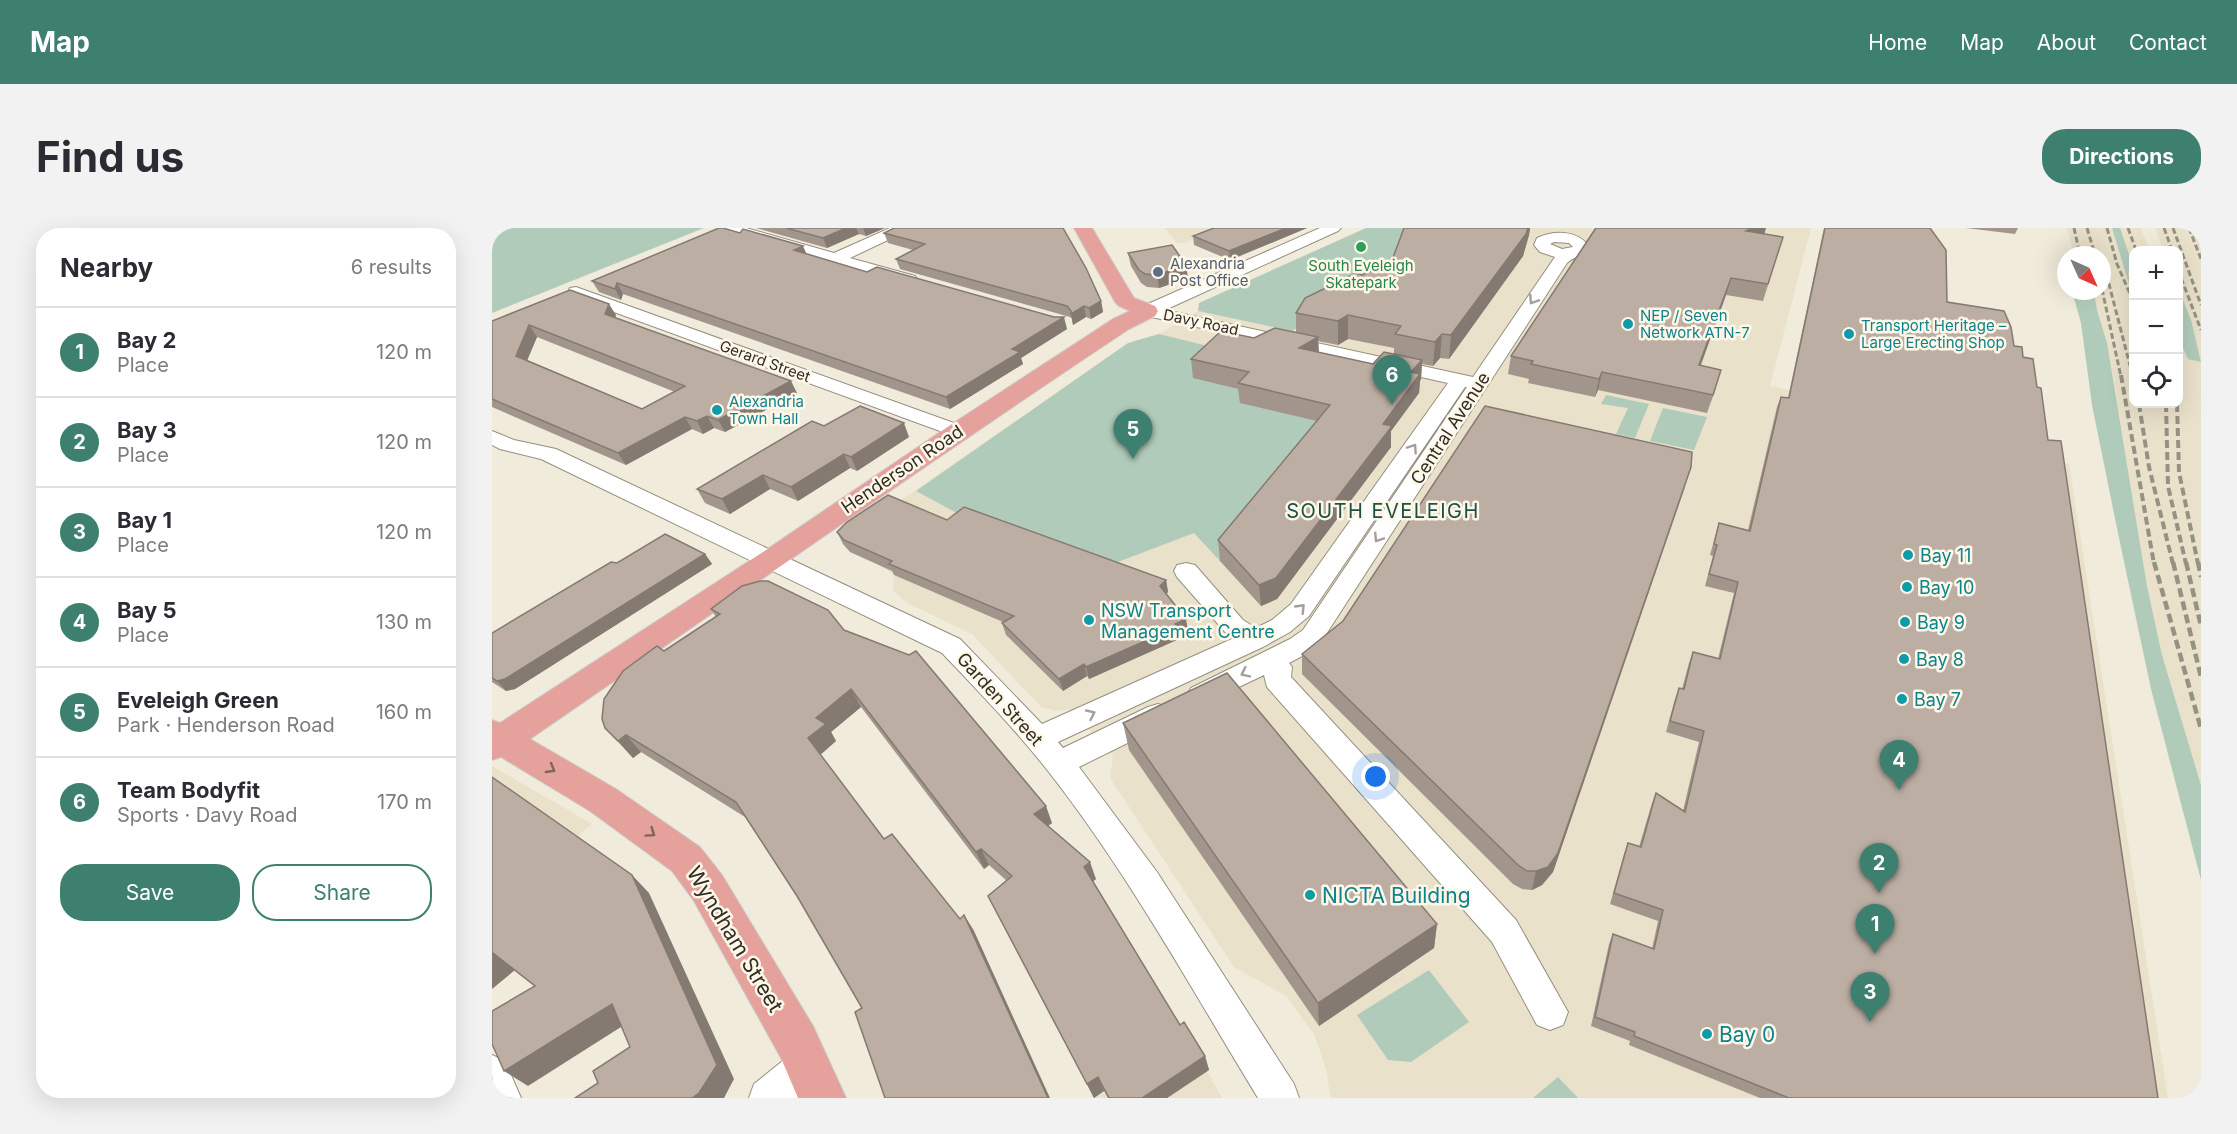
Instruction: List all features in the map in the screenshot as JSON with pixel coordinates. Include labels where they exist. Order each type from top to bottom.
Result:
[{"type":"main road","points":[[1083,228],[1126,302],[1147,311]]},
{"type":"main road","name":"Henderson Road","points":[[495,740],[772,559],[958,431],[1121,324],[1147,311]]},
{"type":"main road","name":"Wyndham Street","points":[[495,740],[603,800],[686,859],[708,888],[815,1081]]},
{"type":"street","points":[[836,259],[902,228]]},
{"type":"street","name":"Henderson Road","points":[[1147,311],[1333,228]]},
{"type":"street","points":[[723,230],[927,284]]},
{"type":"street","name":"Central Avenue","points":[[1038,739],[1254,640],[1281,626],[1300,610],[1466,387],[1561,260],[1568,253],[1579,250],[1582,247],[1580,243],[1566,237],[1548,238],[1542,241],[1542,245],[1549,251],[1466,387],[1312,636],[1299,646],[1272,660],[1059,764]]},
{"type":"street","name":"Gerard Street","points":[[594,282],[567,293],[958,431]]},
{"type":"street","name":"Davy Road","points":[[1147,311],[1187,318],[1308,352],[1466,387]]},
{"type":"street","name":"Garden Street","points":[[492,437],[507,445],[548,454],[951,646],[1059,764],[1145,882],[1276,1090]]},
{"type":"street","points":[[1186,571],[1234,626],[1250,636]]},
{"type":"street","points":[[1272,660],[1278,667],[1277,680],[1504,931],[1550,1012]]},
{"type":"street","points":[[492,1074],[502,1098]]},
{"type":"street","points":[[768,1098],[815,1081]]},
{"type":"shaded area","points":[[1165,228],[1223,228],[1185,243],[1177,243]]},
{"type":"shaded area","points":[[1420,228],[1811,228],[1770,386],[1891,411],[2052,457],[2069,464],[2168,1098],[1331,1098],[1326,1069],[1314,1034],[1286,996],[1234,967],[1110,778],[1113,756],[1070,709],[1057,711],[1041,707],[972,634],[907,603],[893,590],[894,575],[878,564],[850,552],[845,546],[852,534],[1128,343],[1159,334],[1198,311],[1292,331],[1353,294]]},
{"type":"shaded area","points":[[2067,228],[2141,228],[2148,246],[2129,246],[2129,408],[2183,408],[2183,352],[2194,333],[2183,299],[2183,246],[2162,246],[2155,228],[2201,228],[2201,785],[2162,655],[2147,586],[2107,343],[2097,310],[2095,300],[2111,300],[2111,246],[2072,246]]},
{"type":"shaded area","points":[[492,766],[592,824],[492,908]]},
{"type":"shaded area","points":[[1188,1037],[1222,1098],[1095,1098]]},
{"type":"green space","points":[[492,228],[704,228],[492,313]]},
{"type":"green space","points":[[1366,228],[1420,228],[1400,247],[1390,263],[1353,294],[1292,331],[1198,311],[1199,303]]},
{"type":"green space","points":[[2112,228],[2120,228],[2129,254],[2129,284]]},
{"type":"green space","points":[[2075,300],[2095,300],[2107,343],[2147,586],[2162,655],[2201,785],[2201,880],[2151,689],[2092,405],[2081,323]]},
{"type":"green space","points":[[2183,300],[2191,320],[2201,362],[2188,359],[2183,348]]},
{"type":"green space","points":[[1159,334],[1220,349],[1225,386],[1251,392],[1331,425],[1220,561],[1194,533],[1102,568],[968,519],[916,491],[1128,343]]},
{"type":"green space","points":[[1606,395],[1649,404],[1635,438],[1616,434],[1628,408],[1601,404]]},
{"type":"green space","points":[[1663,408],[1707,417],[1694,450],[1650,441]]},
{"type":"green space","points":[[1429,970],[1469,1022],[1411,1062],[1388,1060],[1357,1015]]},
{"type":"green space","points":[[1558,1077],[1578,1098],[1533,1098]]},
{"type":"building","points":[[719,228],[740,233],[743,229],[803,246],[794,250],[867,272],[877,267],[1054,317],[1064,317],[1012,349],[1020,352],[946,397],[617,283],[615,289],[592,281]]},
{"type":"building","points":[[786,228],[846,228],[823,238]]},
{"type":"building","points":[[894,228],[1063,228],[1086,268],[1101,301],[1089,308],[1084,306],[1071,314],[1067,306],[896,259],[925,244],[884,233]]},
{"type":"building","points":[[1214,228],[1286,228],[1229,251],[1193,236]]},
{"type":"building","points":[[1404,228],[1528,228],[1526,234],[1451,335],[1442,334],[1435,342],[1395,334],[1401,326],[1348,315],[1338,321],[1296,313],[1305,298],[1356,273],[1362,275],[1391,263]]},
{"type":"building","name":"NEP / Seven Network ATN-7","points":[[1596,228],[1752,228],[1746,231],[1783,237],[1768,284],[1731,278],[1699,365],[1721,370],[1713,395],[1602,372],[1599,379],[1531,364],[1533,361],[1511,356]]},
{"type":"building","points":[[1825,228],[1930,228],[1946,250],[1947,302],[2004,311],[2011,327],[2014,346],[2022,347],[2023,357],[2033,359],[2037,387],[2041,388],[2048,440],[2061,441],[2158,1098],[1789,1098],[1634,1036],[1635,1032],[1595,1017],[1613,934],[1654,949],[1663,910],[1614,893],[1628,843],[1641,847],[1656,793],[1685,812],[1704,731],[1670,721],[1679,688],[1684,689],[1693,652],[1720,659],[1738,582],[1709,574],[1717,545],[1714,544],[1719,523],[1750,531],[1781,397],[1789,398]]},
{"type":"building","points":[[1172,245],[1186,265],[1157,275],[1145,274],[1139,270],[1128,253]]},
{"type":"building","points":[[570,290],[609,304],[605,314],[791,381],[718,420],[707,416],[697,421],[685,417],[618,453],[492,399],[492,321]],"holes":[[[529,325],[685,386],[642,409],[516,356]]]},
{"type":"building","points":[[1275,328],[1318,337],[1299,348],[1373,364],[1384,352],[1422,360],[1411,372],[1420,374],[1383,424],[1392,426],[1276,578],[1259,585],[1218,540],[1330,405],[1238,383],[1249,372],[1191,359],[1221,331],[1254,338]]},
{"type":"building","points":[[860,406],[904,423],[851,457],[844,454],[791,487],[763,475],[722,499],[697,489],[812,421],[824,426]]},
{"type":"building","points":[[1485,406],[1692,452],[1691,467],[1558,853],[1548,867],[1536,871],[1527,871],[1518,865],[1302,654],[1343,621]]},
{"type":"building","points":[[888,495],[947,520],[964,507],[1166,580],[1160,586],[1186,619],[1175,624],[1177,627],[1086,667],[1084,664],[1059,679],[1002,623],[1014,616],[889,564],[892,561],[844,540],[837,532],[847,522]]},
{"type":"building","points":[[665,534],[705,554],[505,679],[497,681],[492,678],[492,633],[611,562],[617,563]]},
{"type":"building","points":[[768,581],[828,610],[844,630],[909,655],[916,651],[1046,806],[1034,814],[1090,862],[1084,867],[1180,1025],[1184,1022],[1205,1056],[1142,1098],[1109,1098],[1098,1077],[1087,1084],[988,896],[1012,876],[981,849],[976,852],[851,689],[816,718],[826,724],[808,738],[884,839],[892,834],[960,919],[964,915],[1048,1098],[885,1098],[855,1012],[862,1008],[797,896],[736,802],[626,735],[618,741],[605,728],[602,719],[604,699],[623,671],[657,646],[664,651],[720,614],[711,609],[742,586]]},
{"type":"building","name":"NICTA Building","points":[[1227,673],[1437,924],[1318,1003],[1123,723]]},
{"type":"building","points":[[492,777],[632,875],[717,1065],[699,1093],[692,1098],[575,1098],[598,1083],[593,1071],[630,1047],[612,1004],[504,1071],[492,1044],[492,1011],[535,986],[492,954]]},
{"type":"railway","points":[[2074,228],[2078,246]]},
{"type":"railway","points":[[2087,228],[2092,246]]},
{"type":"railway","points":[[2107,228],[2117,264],[2133,300]]},
{"type":"railway","points":[[2128,228],[2135,246]]},
{"type":"railway","points":[[2164,228],[2171,246]]},
{"type":"railway","points":[[2173,228],[2201,305]]},
{"type":"railway","points":[[2189,228],[2201,259]]},
{"type":"railway","points":[[2183,283],[2201,330]]},
{"type":"railway","points":[[2111,292],[2129,362]]},
{"type":"railway","points":[[2104,300],[2121,377]]},
{"type":"railway","points":[[2121,375],[2154,564]]},
{"type":"railway","points":[[2140,408],[2149,467],[2173,564]]},
{"type":"railway","points":[[2166,408],[2168,486],[2186,564]]},
{"type":"railway","points":[[2177,408],[2179,472],[2198,564]]},
{"type":"railway","points":[[2154,562],[2201,729]]},
{"type":"railway","points":[[2173,562],[2201,677]]},
{"type":"railway","points":[[2186,562],[2201,626]]},
{"type":"railway","points":[[2198,562],[2201,577]]},
{"type":"place","name":"South Eveleigh Skatepark","points":[[1361,247]]},
{"type":"place","name":"Alexandria Post Office","points":[[1158,272]]},
{"type":"place","name":"NEP / Seven Network ATN-7","points":[[1628,324]]},
{"type":"place","name":"Transport Heritage – Large Erecting Shop","points":[[1849,334]]},
{"type":"place","name":"Team Bodyfit","points":[[1392,405]]},
{"type":"place","name":"Alexandria Town Hall","points":[[717,410]]},
{"type":"place","name":"Eveleigh Green","points":[[1133,459]]},
{"type":"place","name":"Bay 11","points":[[1908,555]]},
{"type":"place","name":"Bay 10","points":[[1907,587]]},
{"type":"place","name":"NSW Transport Management Centre","points":[[1089,620]]},
{"type":"place","name":"Bay 9","points":[[1905,622]]},
{"type":"place","name":"Bay 8","points":[[1904,659]]},
{"type":"place","name":"Bay 7","points":[[1902,699]]},
{"type":"place","name":"Bay 5","points":[[1899,790]]},
{"type":"place","name":"Bay 3","points":[[1879,893]]},
{"type":"place","name":"NICTA Building","points":[[1310,895]]},
{"type":"place","name":"Bay 2","points":[[1875,954]]},
{"type":"place","name":"Bay 1","points":[[1870,1022]]},
{"type":"place","name":"Bay 0","points":[[1707,1034]]},
{"type":"district","name":"SOUTH EVELEIGH","points":[[1383,511]]}]
